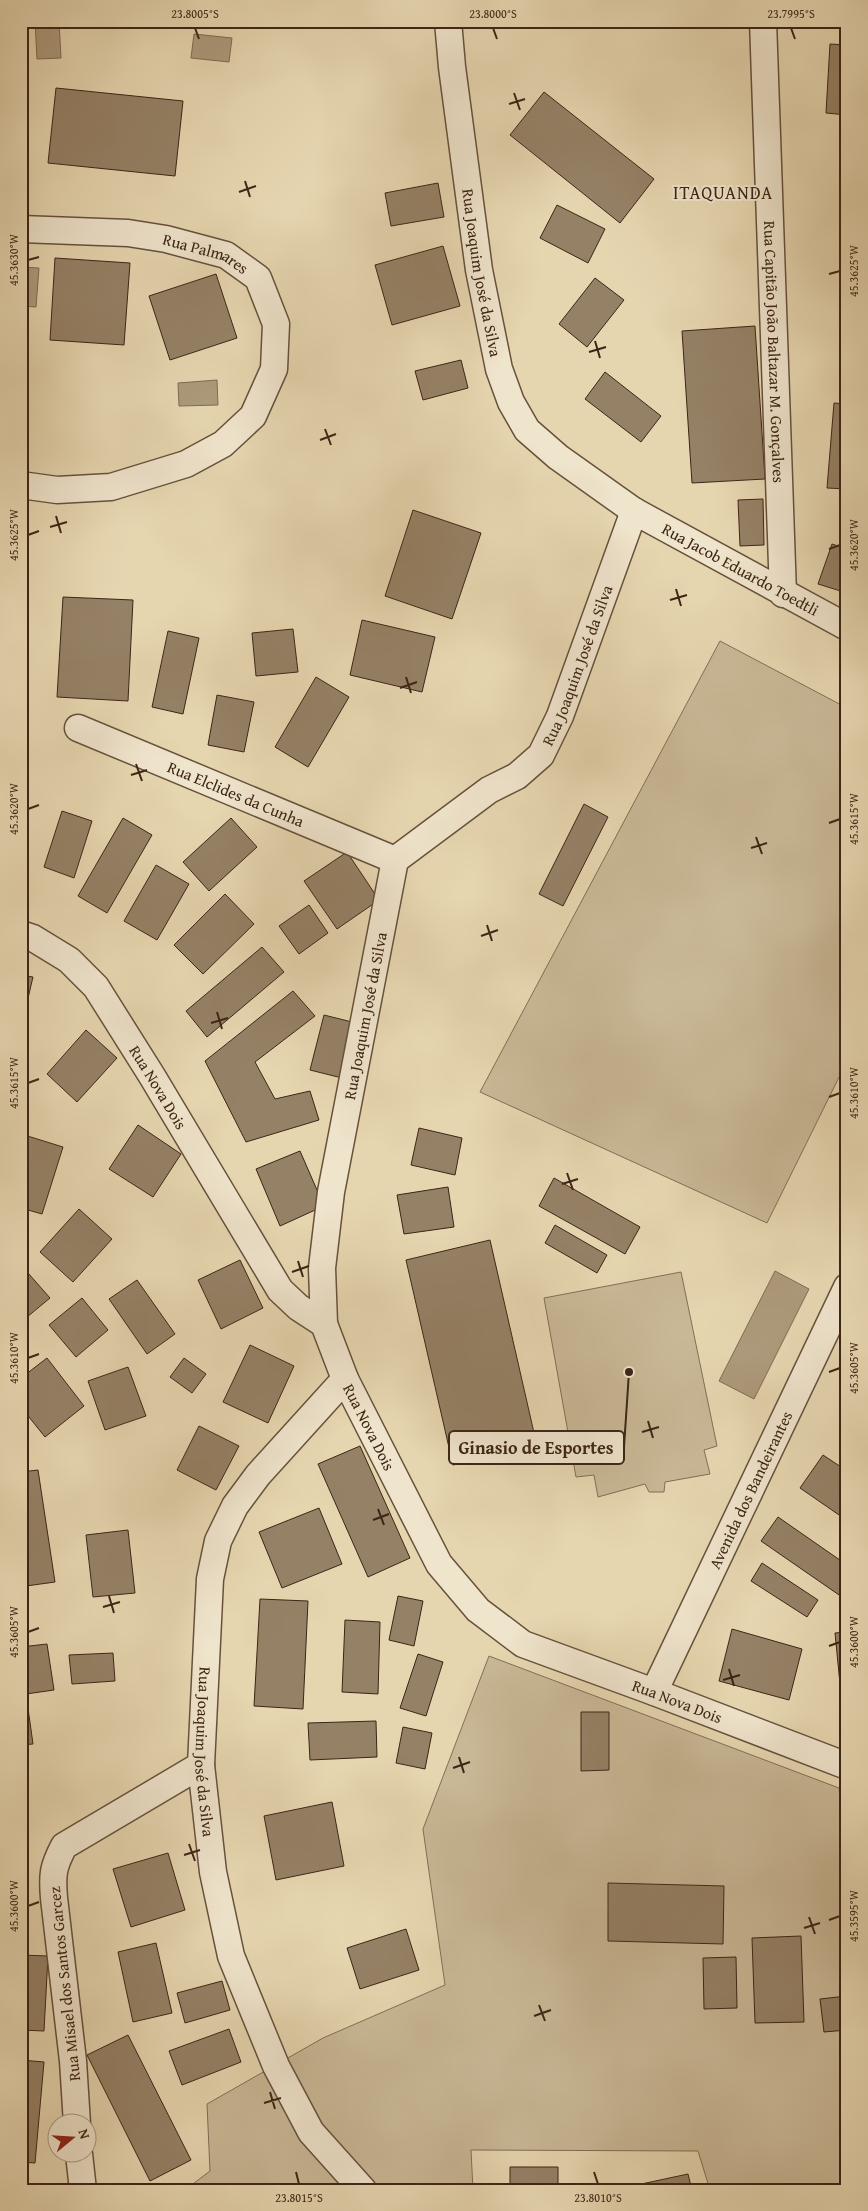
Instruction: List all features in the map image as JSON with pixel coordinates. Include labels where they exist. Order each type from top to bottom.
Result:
[{"type":"street","name":"Rua Joaquim José da Silva","points":[[324,1324],[322,1268],[331,1192],[395,860],[489,790],[517,776],[540,755],[560,716],[634,511],[544,445],[527,430],[511,402],[499,369],[479,270],[452,67],[448,21]]},
{"type":"street","name":"Rua Capitão João Baltazar M. Gonçalves","points":[[763,21],[783,594]]},
{"type":"street","name":"Rua Palmares","points":[[21,229],[128,233],[226,255],[258,278],[276,324],[274,369],[253,416],[223,444],[186,464],[111,487],[57,490],[21,485]]},
{"type":"street","name":"Rua Jacob Eduardo Toedtli","points":[[634,511],[783,594],[847,627]]},
{"type":"street","name":"Rua Elclides da Cunha","points":[[78,728],[395,860]]},
{"type":"street","name":"Rua Nova Dois","points":[[21,934],[33,938],[69,960],[96,987],[152,1076],[280,1290],[298,1307],[324,1324],[345,1379],[439,1564],[478,1610],[522,1644],[654,1692],[847,1767]]},
{"type":"street","name":"Avenida dos Bandeirantes","points":[[654,1692],[847,1288]]},
{"type":"street","name":"Rua Joaquim José da Silva","points":[[345,1379],[258,1475],[235,1506],[218,1541],[210,1579],[200,1765],[213,1872],[231,1956],[276,2066],[311,2132],[363,2190]]},
{"type":"street","name":"Rua Misael dos Santos Garcez","points":[[76,2114],[73,2061],[52,1880],[54,1864],[64,1846],[200,1765]]},
{"type":"street","points":[[80,2164],[83,2190]]},
{"type":"shaded area","points":[[35,21],[59,21],[61,58],[37,59]]},
{"type":"shaded area","points":[[194,34],[232,38],[229,62],[191,58]]},
{"type":"shaded area","points":[[21,267],[39,268],[36,307],[21,306]]},
{"type":"shaded area","points":[[217,380],[218,405],[179,406],[178,383]]},
{"type":"shaded area","points":[[720,641],[847,708],[847,1061],[767,1223],[480,1092]]},
{"type":"shaded area","points":[[775,1271],[809,1289],[754,1399],[719,1381]]},
{"type":"shaded area","points":[[681,1272],[717,1446],[704,1450],[710,1474],[665,1482],[664,1492],[649,1492],[645,1484],[598,1497],[594,1475],[576,1477],[544,1298]]},
{"type":"shaded area","points":[[489,1656],[839,1788],[847,1859],[847,2190],[710,2190],[698,2151],[471,2150],[473,2190],[185,2190],[210,2171],[207,2104],[323,2038],[445,1985],[423,1829]]},
{"type":"building","points":[[830,44],[847,45],[847,115],[826,113]]},
{"type":"building","points":[[56,88],[183,101],[175,176],[48,163]]},
{"type":"building","points":[[544,92],[654,179],[620,223],[510,135]]},
{"type":"building","points":[[438,183],[444,217],[391,226],[385,193]]},
{"type":"building","points":[[557,205],[605,229],[588,263],[540,238]]},
{"type":"building","points":[[443,246],[460,306],[392,325],[375,265]]},
{"type":"building","points":[[55,258],[130,263],[124,345],[50,340]]},
{"type":"building","points":[[216,274],[237,338],[170,360],[149,296]]},
{"type":"building","points":[[595,278],[624,300],[587,347],[559,324]]},
{"type":"building","points":[[755,326],[765,479],[692,483],[682,331]]},
{"type":"building","points":[[461,360],[468,388],[423,400],[415,371]]},
{"type":"building","points":[[605,372],[661,416],[641,442],[585,399]]},
{"type":"building","points":[[834,403],[847,404],[847,489],[827,488]]},
{"type":"building","points":[[763,499],[764,545],[740,546],[738,500]]},
{"type":"building","points":[[413,510],[481,533],[452,619],[385,596]]},
{"type":"building","points":[[832,544],[847,549],[847,593],[818,584]]},
{"type":"building","points":[[63,597],[133,600],[128,701],[57,697]]},
{"type":"building","points":[[362,620],[435,637],[422,692],[350,675]]},
{"type":"building","points":[[293,629],[298,672],[256,676],[252,633]]},
{"type":"building","points":[[168,631],[199,638],[183,714],[152,707]]},
{"type":"building","points":[[316,677],[349,697],[308,767],[275,747]]},
{"type":"building","points":[[217,695],[254,702],[244,752],[208,745]]},
{"type":"building","points":[[584,804],[608,817],[563,906],[539,894]]},
{"type":"building","points":[[62,811],[92,821],[74,878],[44,867]]},
{"type":"building","points":[[123,818],[152,835],[107,913],[78,896]]},
{"type":"building","points":[[231,818],[257,847],[209,891],[183,862]]},
{"type":"building","points":[[347,852],[379,900],[337,929],[304,881]]},
{"type":"building","points":[[156,865],[189,884],[157,940],[124,921]]},
{"type":"building","points":[[225,894],[254,924],[203,974],[174,945]]},
{"type":"building","points":[[309,905],[328,933],[299,954],[279,926]]},
{"type":"building","points":[[262,947],[284,972],[207,1037],[186,1011]]},
{"type":"building","points":[[21,975],[33,977],[21,1028]]},
{"type":"building","points":[[293,991],[315,1016],[255,1062],[275,1099],[310,1091],[319,1120],[246,1142],[205,1061]]},
{"type":"building","points":[[324,1015],[356,1023],[342,1078],[310,1070]]},
{"type":"building","points":[[86,1030],[117,1058],[77,1102],[47,1074]]},
{"type":"building","points":[[138,1125],[181,1154],[153,1197],[109,1169]]},
{"type":"building","points":[[419,1128],[462,1138],[455,1175],[411,1165]]},
{"type":"building","points":[[21,1134],[63,1147],[42,1214],[21,1208]]},
{"type":"building","points":[[300,1151],[324,1206],[280,1226],[256,1169]]},
{"type":"building","points":[[554,1178],[640,1227],[625,1254],[539,1206]]},
{"type":"building","points":[[448,1187],[454,1227],[404,1234],[397,1195]]},
{"type":"building","points":[[79,1209],[112,1239],[73,1282],[40,1252]]},
{"type":"building","points":[[555,1225],[607,1255],[597,1273],[545,1243]]},
{"type":"building","points":[[490,1240],[537,1446],[453,1465],[406,1260]]},
{"type":"building","points":[[240,1260],[263,1308],[221,1329],[198,1280]]},
{"type":"building","points":[[21,1265],[50,1298],[21,1322]]},
{"type":"building","points":[[137,1280],[175,1334],[147,1354],[109,1299]]},
{"type":"building","points":[[82,1298],[108,1330],[76,1357],[49,1325]]},
{"type":"building","points":[[250,1345],[294,1366],[268,1423],[223,1402]]},
{"type":"building","points":[[47,1358],[84,1406],[45,1437],[21,1407],[21,1378]]},
{"type":"building","points":[[184,1358],[206,1374],[192,1393],[170,1377]]},
{"type":"building","points":[[128,1367],[146,1416],[105,1430],[88,1381]]},
{"type":"building","points":[[199,1426],[239,1446],[216,1490],[177,1470]]},
{"type":"building","points":[[360,1446],[410,1558],[368,1577],[318,1464]]},
{"type":"building","points":[[823,1455],[847,1471],[847,1510],[842,1517],[800,1488]]},
{"type":"building","points":[[38,1470],[55,1582],[26,1586],[21,1555],[21,1472]]},
{"type":"building","points":[[319,1508],[342,1564],[282,1588],[259,1532]]},
{"type":"building","points":[[778,1517],[847,1565],[847,1590],[842,1597],[761,1541]]},
{"type":"building","points":[[128,1530],[135,1593],[93,1597],[86,1535]]},
{"type":"building","points":[[762,1563],[818,1600],[807,1617],[751,1581]]},
{"type":"building","points":[[398,1596],[423,1601],[414,1646],[389,1640]]},
{"type":"building","points":[[260,1599],[308,1601],[303,1709],[254,1706]]},
{"type":"building","points":[[345,1620],[380,1622],[378,1694],[342,1692]]},
{"type":"building","points":[[732,1629],[802,1649],[789,1700],[719,1681]]},
{"type":"building","points":[[847,1632],[847,1693],[841,1694],[835,1633]]},
{"type":"building","points":[[47,1644],[54,1690],[26,1694],[21,1647]]},
{"type":"building","points":[[113,1653],[115,1681],[72,1684],[69,1655]]},
{"type":"building","points":[[418,1654],[443,1662],[426,1716],[400,1708]]},
{"type":"building","points":[[21,1694],[26,1694],[33,1744],[21,1745]]},
{"type":"building","points":[[581,1712],[609,1712],[609,1770],[581,1771]]},
{"type":"building","points":[[376,1721],[377,1757],[310,1760],[308,1723]]},
{"type":"building","points":[[403,1727],[432,1733],[425,1769],[396,1763]]},
{"type":"building","points":[[332,1802],[344,1866],[276,1880],[264,1816]]},
{"type":"building","points":[[168,1853],[185,1910],[131,1927],[113,1869]]},
{"type":"building","points":[[608,1883],[724,1886],[723,1944],[608,1941]]},
{"type":"building","points":[[406,1929],[419,1970],[360,1989],[347,1948]]},
{"type":"building","points":[[801,1936],[804,2022],[755,2023],[752,1938]]},
{"type":"building","points":[[156,1943],[172,2013],[133,2022],[118,1952]]},
{"type":"building","points":[[21,1955],[48,1956],[44,2031],[21,2030]]},
{"type":"building","points":[[736,1957],[737,2008],[704,2009],[703,1958]]},
{"type":"building","points":[[222,1981],[230,2010],[185,2023],[177,1993]]},
{"type":"building","points":[[847,1996],[847,2030],[824,2032],[820,1999]]},
{"type":"building","points":[[229,2029],[241,2062],[182,2085],[169,2051]]},
{"type":"building","points":[[128,2035],[191,2160],[150,2181],[87,2055]]},
{"type":"building","points":[[21,2060],[44,2062],[35,2163],[21,2162]]},
{"type":"building","points":[[510,2167],[558,2167],[558,2190],[510,2190]]},
{"type":"building","points":[[688,2174],[692,2190],[618,2189]]},
{"type":"place","name":"Ginasio de Esportes","points":[[629,1372]]},
{"type":"district","name":"ITAQUANDA","points":[[723,193]]}]
